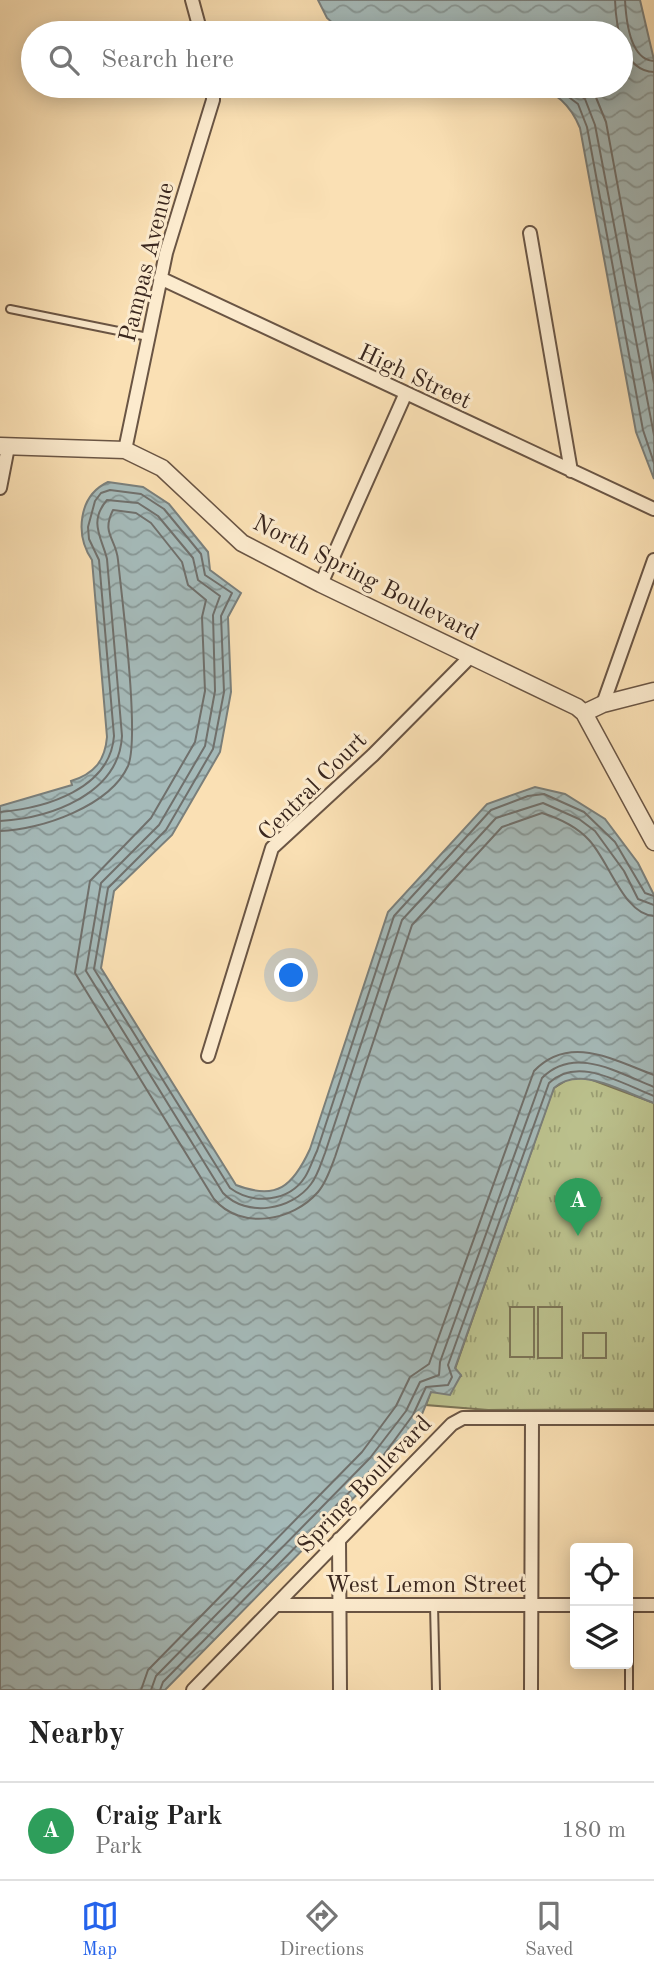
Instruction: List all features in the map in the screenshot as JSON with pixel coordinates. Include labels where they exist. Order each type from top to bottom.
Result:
[{"type":"street","points":[[192,0],[198,21]]},
{"type":"street","name":"Pampas Avenue","points":[[125,450],[160,278],[176,215],[213,98]]},
{"type":"street","points":[[530,233],[571,471]]},
{"type":"street","name":"High Street","points":[[160,278],[405,395],[654,509]]},
{"type":"street","points":[[321,584],[405,395]]},
{"type":"street","points":[[0,488],[4,447]]},
{"type":"street","name":"North Spring Boulevard","points":[[4,447],[125,450],[162,468],[242,542],[321,584],[577,707],[584,713]]},
{"type":"street","points":[[603,704],[654,560]]},
{"type":"street","name":"Central Court","points":[[208,1056],[272,848],[373,755],[471,656]]},
{"type":"street","points":[[654,691],[603,704],[584,713],[654,842]]},
{"type":"street","points":[[531,1690],[532,1418]]},
{"type":"street","name":"Spring Boulevard","points":[[193,1690],[452,1424],[463,1419],[654,1418]]},
{"type":"street","points":[[339,1539],[340,1690]]},
{"type":"street","name":"West Lemon Street","points":[[276,1605],[570,1605]]},
{"type":"street","points":[[633,1605],[654,1605]]},
{"type":"lane","points":[[10,309],[148,337]]},
{"type":"lane","points":[[434,1605],[436,1690]]},
{"type":"lane","points":[[628,1606],[629,1690]]},
{"type":"green space","points":[[570,1078],[587,1078],[654,1103],[654,1409],[488,1410],[426,1405],[431,1391],[461,1376],[455,1369],[551,1095],[554,1088]]},
{"type":"green space","points":[[510,1307],[534,1307],[534,1357],[510,1357]]},
{"type":"green space","points":[[538,1307],[562,1307],[562,1358],[538,1358]]},
{"type":"green space","points":[[583,1333],[606,1333],[606,1358],[583,1358]]},
{"type":"water","points":[[318,0],[640,0],[654,60],[654,479],[636,432],[580,128],[572,113],[558,98],[633,98],[633,21],[330,21]]},
{"type":"water","points":[[108,482],[143,487],[169,504],[208,552],[210,570],[241,593],[228,617],[231,692],[220,752],[172,835],[114,891],[101,968],[236,1185],[262,1191],[282,1187],[304,1162],[388,912],[487,804],[535,787],[565,794],[605,819],[638,863],[654,895],[654,1103],[589,1080],[565,1081],[554,1088],[455,1368],[461,1375],[450,1395],[431,1392],[420,1419],[382,1469],[165,1690],[0,1690],[0,806],[72,785],[71,781],[86,775],[97,765],[104,753],[107,737],[92,560],[83,539],[82,517],[90,497]]},
{"type":"place","name":"Craig Park","points":[[578,1236]]}]
